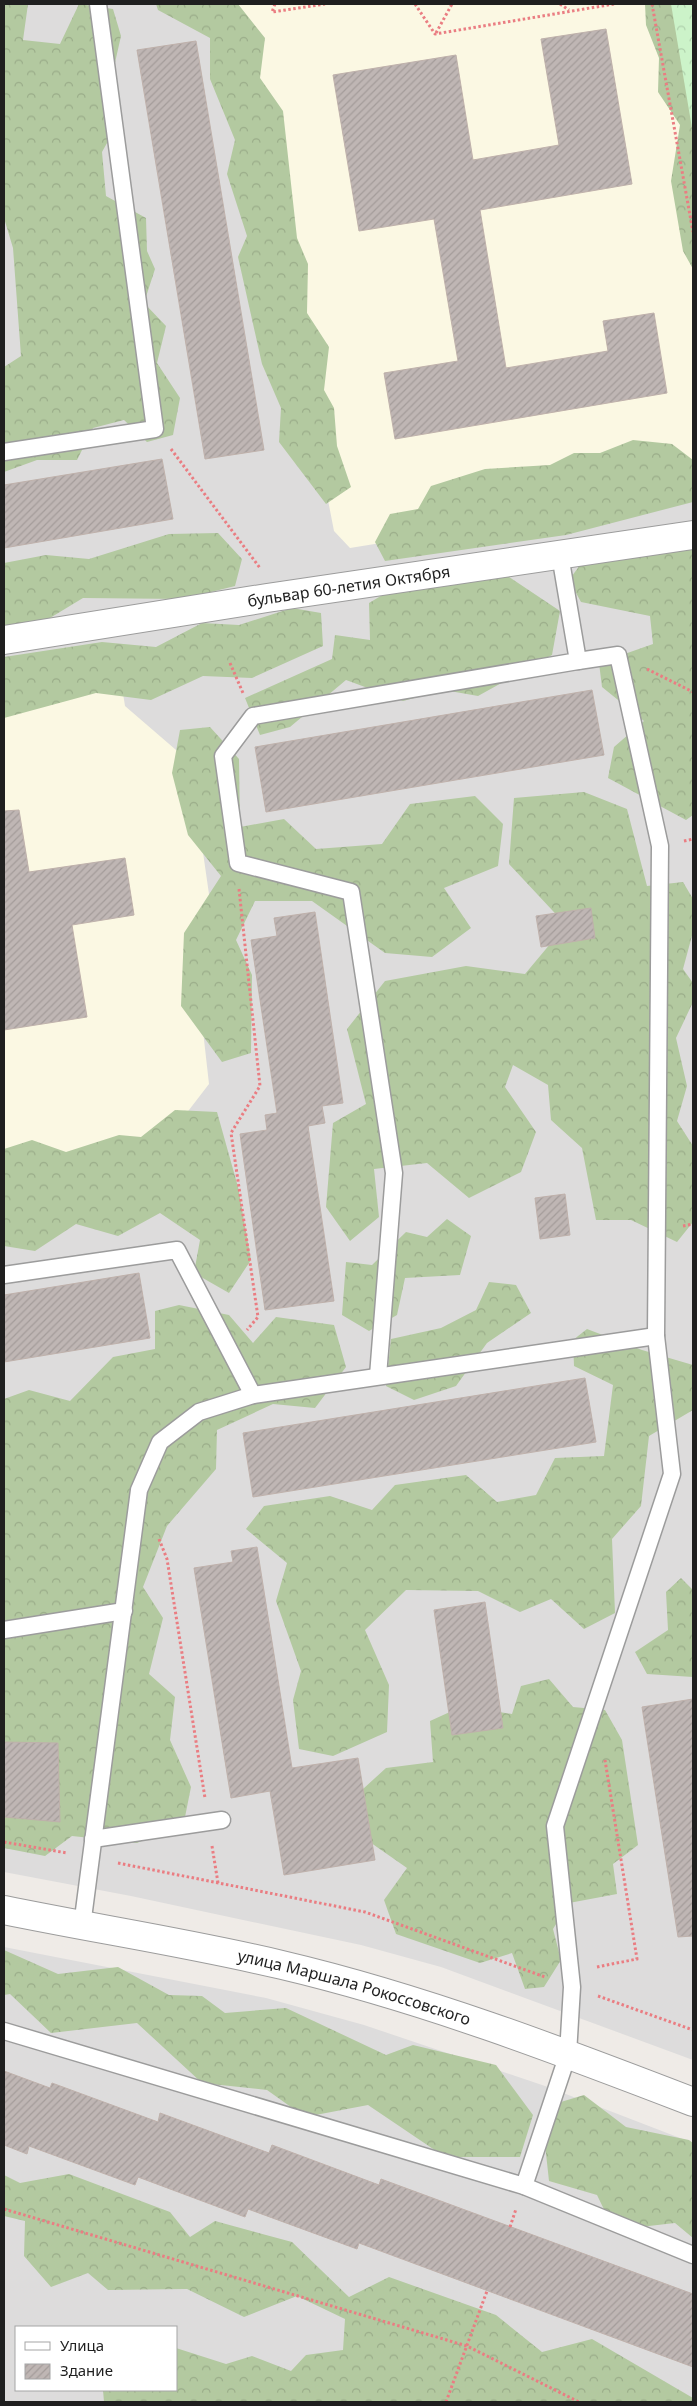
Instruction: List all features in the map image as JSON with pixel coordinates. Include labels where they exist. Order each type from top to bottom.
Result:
[{"type":"street","name":"бульвар 60-летия Октября","points":[[4,640],[268,598],[693,535]]},
{"type":"street","name":"улица Маршала Рокоссовского","points":[[4,1910],[281,1965],[395,1996],[568,2054],[693,2102]]},
{"type":"lane","points":[[4,452],[155,429],[98,4]]},
{"type":"lane","points":[[560,555],[578,660]]},
{"type":"lane","points":[[378,1376],[394,1173],[351,892],[238,863],[222,756],[253,716],[578,660],[618,655],[660,846],[656,1336],[672,1474],[555,1826],[572,1987],[568,2054],[524,2186]]},
{"type":"lane","points":[[4,1275],[177,1250],[253,1395]]},
{"type":"lane","points":[[82,1926],[139,1490],[160,1442],[200,1412],[253,1395],[656,1336]]},
{"type":"lane","points":[[4,1630],[124,1610]]},
{"type":"lane","points":[[93,1838],[222,1820]]},
{"type":"lane","points":[[4,2031],[524,2186],[693,2255]]},
{"type":"path","points":[[274,4],[272,12],[325,4]]},
{"type":"path","points":[[415,4],[435,34]]},
{"type":"path","points":[[435,34],[452,4]]},
{"type":"path","points":[[560,4],[569,10]]},
{"type":"path","points":[[435,34],[569,10],[614,4]]},
{"type":"path","points":[[652,4],[693,232]]},
{"type":"path","points":[[155,429],[266,575],[268,598]]},
{"type":"path","points":[[618,655],[693,692]]},
{"type":"path","points":[[230,663],[253,716]]},
{"type":"path","points":[[230,1350],[258,1317],[231,1133],[260,1086],[243,939],[238,863]]},
{"type":"path","points":[[139,1490],[168,1559],[204,1792]]},
{"type":"path","points":[[572,1987],[598,1966],[637,1960],[605,1759]]},
{"type":"path","points":[[4,1842],[90,1857],[365,1912],[693,2030]]},
{"type":"path","points":[[4,2209],[468,2346],[579,2402]]},
{"type":"path","points":[[446,2402],[487,2291]]},
{"type":"shaded area","points":[[4,4],[693,4],[693,2060],[441,1967],[361,1945],[131,1896],[4,1872]]},
{"type":"shaded area","points":[[204,4],[671,4],[693,134],[693,492],[350,548],[334,531],[237,33]]},
{"type":"shaded area","points":[[119,668],[125,706],[190,762],[213,922],[192,933],[209,1084],[159,1149],[4,1177],[4,686]]},
{"type":"shaded area","points":[[4,1947],[266,1998],[364,2025],[545,2086],[693,2143],[693,2402],[4,2402]]},
{"type":"green space","points":[[4,4],[28,4],[23,40],[60,44],[79,4],[113,9],[121,36],[112,76],[122,116],[102,152],[106,196],[146,218],[147,251],[155,269],[144,303],[166,326],[157,363],[180,398],[173,435],[147,442],[124,420],[93,428],[77,460],[37,460],[4,472],[4,367],[21,356],[13,248],[4,218]]},
{"type":"green space","points":[[156,4],[238,4],[265,38],[260,78],[283,111],[297,238],[308,264],[307,313],[329,347],[324,390],[334,408],[337,446],[351,487],[326,504],[279,442],[281,408],[262,364],[238,257],[247,236],[227,174],[235,140],[210,79],[210,38],[158,10]]},
{"type":"green space","points":[[645,4],[693,4],[693,269],[683,251],[671,181],[680,125],[658,92],[659,58],[646,25]]},
{"type":"green space","points":[[671,4],[693,4],[693,134]]},
{"type":"green space","points":[[633,440],[672,444],[693,460],[693,502],[566,535],[385,561],[375,542],[390,514],[418,509],[431,486],[485,469],[550,465],[574,453],[600,453]]},
{"type":"green space","points":[[218,533],[242,559],[235,586],[183,599],[83,598],[45,621],[4,628],[4,563],[46,555],[89,559],[169,534]]},
{"type":"green space","points":[[693,546],[693,815],[686,820],[608,778],[614,747],[644,721],[602,687],[599,663],[653,644],[650,616],[581,602],[569,580],[583,561]]},
{"type":"green space","points":[[503,573],[560,611],[552,655],[478,696],[444,690],[403,701],[346,680],[290,727],[260,735],[245,698],[332,659],[335,635],[370,640],[369,603],[406,581]]},
{"type":"green space","points":[[292,608],[321,613],[323,646],[252,678],[203,676],[151,700],[96,693],[4,718],[4,657],[102,642],[156,647],[202,623],[239,625]]},
{"type":"green space","points":[[210,727],[239,759],[240,827],[284,819],[316,849],[382,844],[410,804],[475,796],[503,824],[498,866],[444,888],[471,928],[432,957],[385,953],[312,901],[255,901],[236,940],[252,975],[251,1053],[222,1062],[181,1006],[184,933],[221,876],[188,835],[172,773],[180,730]]},
{"type":"green space","points":[[584,792],[627,809],[647,886],[683,882],[693,899],[693,932],[683,969],[693,983],[693,1002],[676,1038],[687,1086],[677,1121],[693,1146],[693,1222],[677,1242],[631,1220],[596,1220],[582,1148],[551,1120],[548,1085],[513,1065],[505,1087],[536,1132],[521,1172],[469,1198],[427,1163],[374,1169],[379,1217],[350,1241],[326,1207],[333,1123],[366,1104],[347,1029],[385,981],[466,966],[525,974],[566,925],[509,864],[514,798]]},
{"type":"green space","points":[[175,1110],[217,1112],[238,1187],[251,1260],[229,1293],[194,1273],[200,1240],[160,1213],[118,1236],[76,1224],[35,1251],[4,1246],[4,1149],[32,1140],[66,1152],[119,1135],[141,1137]]},
{"type":"green space","points":[[447,1219],[471,1236],[460,1275],[405,1278],[397,1315],[369,1331],[342,1315],[346,1262],[372,1265],[406,1232],[427,1237]]},
{"type":"green space","points":[[489,1282],[516,1285],[531,1313],[487,1343],[456,1386],[414,1400],[386,1386],[391,1339],[441,1328],[476,1310]]},
{"type":"green space","points":[[179,1305],[229,1315],[253,1343],[276,1317],[334,1325],[346,1367],[315,1408],[273,1404],[217,1430],[216,1469],[167,1526],[143,1587],[163,1618],[149,1674],[175,1697],[170,1740],[191,1787],[184,1822],[137,1843],[72,1836],[45,1856],[4,1848],[4,1399],[29,1390],[70,1401],[113,1357],[155,1349],[155,1311]]},
{"type":"green space","points":[[587,1329],[642,1350],[693,1365],[693,1410],[649,1436],[641,1506],[612,1539],[615,1613],[584,1629],[551,1599],[520,1612],[478,1591],[406,1590],[365,1630],[389,1685],[387,1732],[333,1756],[299,1749],[293,1700],[301,1671],[276,1601],[287,1563],[246,1529],[264,1506],[330,1496],[372,1510],[395,1485],[466,1475],[497,1502],[536,1495],[555,1458],[604,1456],[613,1385],[574,1366],[573,1340]]},
{"type":"green space","points":[[681,1578],[693,1590],[693,1677],[647,1674],[635,1652],[668,1630],[666,1592]]},
{"type":"green space","points":[[549,1679],[573,1707],[605,1710],[622,1740],[638,1845],[613,1864],[617,1894],[569,1903],[553,1929],[561,1960],[544,1987],[525,1989],[512,1953],[480,1963],[396,1934],[384,1900],[407,1868],[364,1838],[352,1799],[386,1768],[433,1762],[430,1721],[463,1706],[512,1714],[521,1686]]},
{"type":"green space","points":[[4,1950],[58,1974],[118,1967],[169,1995],[202,1996],[225,2013],[286,2008],[386,2055],[413,2045],[496,2065],[533,2115],[520,2157],[445,2157],[368,2105],[305,2117],[267,2090],[202,2083],[137,2023],[51,2033],[10,1994],[4,1995]]},
{"type":"green space","points":[[584,2095],[626,2127],[689,2140],[693,2143],[693,2238],[675,2223],[614,2230],[597,2195],[549,2181],[541,2108]]},
{"type":"green space","points":[[69,2174],[170,2212],[190,2237],[215,2221],[292,2242],[349,2297],[389,2277],[496,2315],[542,2352],[592,2339],[693,2398],[693,2402],[104,2402],[103,2391],[178,2391],[178,2349],[226,2364],[252,2356],[291,2371],[306,2355],[343,2350],[345,2319],[297,2296],[244,2317],[187,2289],[108,2290],[88,2273],[51,2287],[24,2256],[25,2221],[4,2216],[4,2175],[20,2183]]},
{"type":"building","points":[[606,29],[632,184],[480,210],[506,368],[608,351],[603,321],[654,313],[667,393],[395,439],[384,373],[458,361],[434,219],[359,231],[333,75],[456,55],[473,160],[559,145],[541,39]]},
{"type":"building","points":[[196,41],[264,450],[205,459],[137,50]]},
{"type":"building","points":[[162,459],[173,519],[4,548],[4,485]]},
{"type":"building","points":[[592,690],[604,755],[266,812],[255,747]]},
{"type":"building","points":[[19,810],[29,872],[125,858],[134,915],[72,925],[87,1017],[4,1030],[4,811]]},
{"type":"building","points":[[591,908],[595,938],[541,947],[536,916]]},
{"type":"building","points":[[315,912],[343,1103],[322,1106],[325,1123],[308,1126],[334,1301],[265,1310],[240,1134],[267,1130],[265,1115],[277,1113],[251,940],[277,936],[274,918]]},
{"type":"building","points":[[565,1194],[570,1235],[540,1239],[535,1198]]},
{"type":"building","points":[[139,1273],[150,1338],[4,1362],[4,1295]]},
{"type":"building","points":[[585,1378],[596,1442],[253,1497],[243,1433]]},
{"type":"building","points":[[257,1547],[292,1768],[358,1758],[375,1860],[284,1875],[270,1791],[231,1798],[194,1568],[233,1562],[231,1551]]},
{"type":"building","points":[[485,1602],[503,1728],[452,1735],[434,1610]]},
{"type":"building","points":[[693,1699],[693,1936],[678,1937],[642,1707]]},
{"type":"building","points":[[4,1742],[58,1743],[60,1822],[4,1817]]},
{"type":"building","points":[[4,2071],[50,2088],[52,2083],[158,2122],[160,2113],[269,2153],[272,2145],[379,2185],[381,2179],[693,2294],[693,2367],[359,2243],[357,2249],[248,2209],[245,2217],[138,2177],[135,2185],[29,2146],[27,2154],[4,2145]]}]
